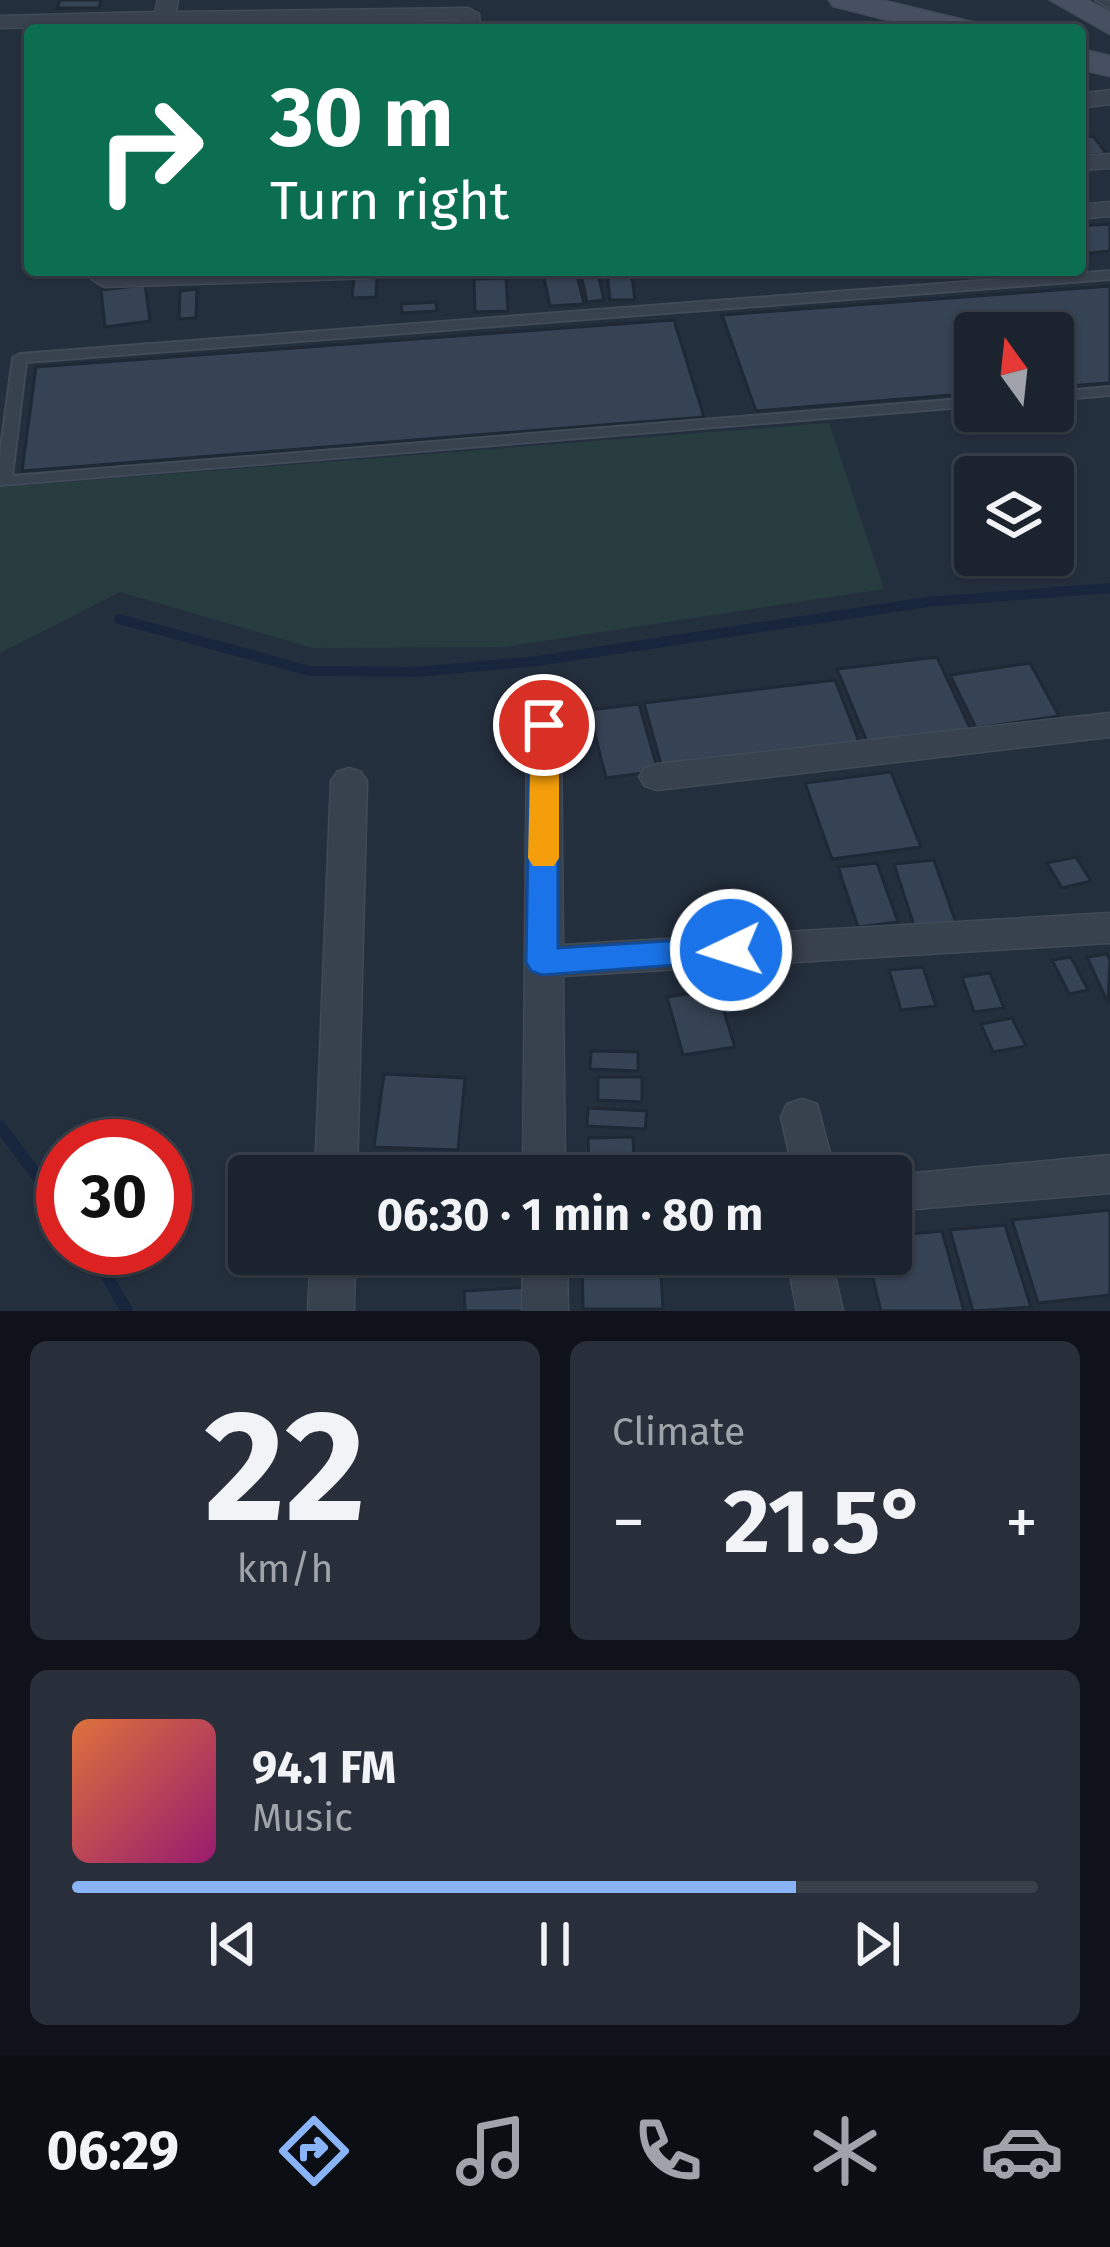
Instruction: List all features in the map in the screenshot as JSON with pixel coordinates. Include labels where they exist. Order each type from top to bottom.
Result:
[{"type":"street","points":[[1065,0],[1110,25]]},
{"type":"street","points":[[850,1],[941,24]]},
{"type":"street","points":[[0,22],[468,14],[469,24]]},
{"type":"street","points":[[104,279],[194,276]]},
{"type":"street","points":[[544,725],[544,1155]]},
{"type":"street","points":[[657,777],[1110,725]]},
{"type":"street","points":[[337,1155],[349,781]]},
{"type":"street","points":[[542,962],[1110,928]]},
{"type":"street","points":[[802,1117],[810,1155]]},
{"type":"street","points":[[912,1190],[1110,1174]]},
{"type":"street","points":[[331,1311],[332,1275]]},
{"type":"street","points":[[545,1275],[545,1311]]},
{"type":"street","points":[[812,1275],[820,1311]]},
{"type":"lane","points":[[1101,0],[1110,5]]},
{"type":"lane","points":[[954,404],[4,482],[20,358],[1110,275]]},
{"type":"lane","points":[[1074,394],[1110,391]]},
{"type":"green space","points":[[829,423],[884,589],[503,647],[313,648],[120,592],[0,653],[0,487]]},
{"type":"building","points":[[60,0],[101,0],[99,8],[57,8]]},
{"type":"building","points":[[1093,136],[1107,154],[1086,156],[1086,137]]},
{"type":"building","points":[[1110,224],[1110,251],[1086,253],[1086,226]]},
{"type":"building","points":[[544,276],[577,276],[584,304],[550,306]]},
{"type":"building","points":[[581,276],[599,276],[604,300],[587,302]]},
{"type":"building","points":[[608,276],[632,276],[635,300],[610,300]]},
{"type":"building","points":[[354,278],[377,278],[376,297],[352,298]]},
{"type":"building","points":[[506,278],[508,311],[475,312],[474,279]]},
{"type":"building","points":[[145,285],[150,321],[105,327],[101,290]]},
{"type":"building","points":[[1110,286],[1110,383],[1074,386],[1074,312],[954,312],[954,395],[756,411],[722,315]]},
{"type":"building","points":[[197,289],[196,318],[179,319],[180,291]]},
{"type":"building","points":[[436,302],[437,311],[402,313],[401,304]]},
{"type":"building","points":[[674,320],[704,417],[22,471],[36,367]]},
{"type":"building","points":[[937,657],[971,730],[868,744],[837,669]]},
{"type":"building","points":[[1030,663],[1059,716],[976,728],[950,675]]},
{"type":"building","points":[[835,680],[860,744],[662,768],[644,703]]},
{"type":"building","points":[[639,704],[658,771],[606,778],[589,710]]},
{"type":"building","points":[[891,772],[921,847],[832,859],[805,783]]},
{"type":"building","points":[[1076,857],[1091,881],[1062,888],[1047,863]]},
{"type":"building","points":[[934,860],[960,934],[918,938],[894,864]]},
{"type":"building","points":[[877,863],[898,922],[858,927],[838,867]]},
{"type":"building","points":[[1107,954],[1110,960],[1108,1003],[1087,957]]},
{"type":"building","points":[[1071,957],[1088,990],[1069,994],[1052,960]]},
{"type":"building","points":[[923,967],[936,1006],[901,1010],[889,970]]},
{"type":"building","points":[[990,973],[1004,1008],[974,1012],[962,977]]},
{"type":"building","points":[[717,989],[735,1047],[683,1055],[667,997]]},
{"type":"building","points":[[1012,1018],[1026,1046],[993,1052],[981,1024]]},
{"type":"building","points":[[591,1051],[638,1052],[638,1071],[590,1069]]},
{"type":"building","points":[[384,1074],[465,1078],[458,1150],[374,1147]]},
{"type":"building","points":[[598,1077],[642,1077],[642,1102],[598,1100]]},
{"type":"building","points":[[588,1108],[647,1111],[645,1129],[587,1126]]},
{"type":"building","points":[[633,1137],[634,1155],[589,1155],[588,1138]]},
{"type":"building","points":[[1110,1210],[1110,1295],[1038,1303],[1012,1220]]},
{"type":"building","points":[[1005,1225],[1031,1307],[973,1311],[950,1230]]},
{"type":"building","points":[[942,1231],[964,1311],[881,1311],[872,1275],[912,1275],[912,1234]]},
{"type":"building","points":[[582,1275],[661,1275],[663,1309],[583,1309]]},
{"type":"building","points":[[544,1286],[545,1311],[465,1311],[464,1291]]},
{"type":"waterway","points":[[119,619],[310,671],[417,672],[537,661],[927,602],[1110,588]]},
{"type":"waterway","points":[[0,1126],[36,1175]]},
{"type":"waterway","points":[[106,1275],[127,1311]]},
{"type":"slow traffic","points":[[544,773],[544,858]]},
{"type":"route","points":[[544,725],[542,962],[731,950]]}]
